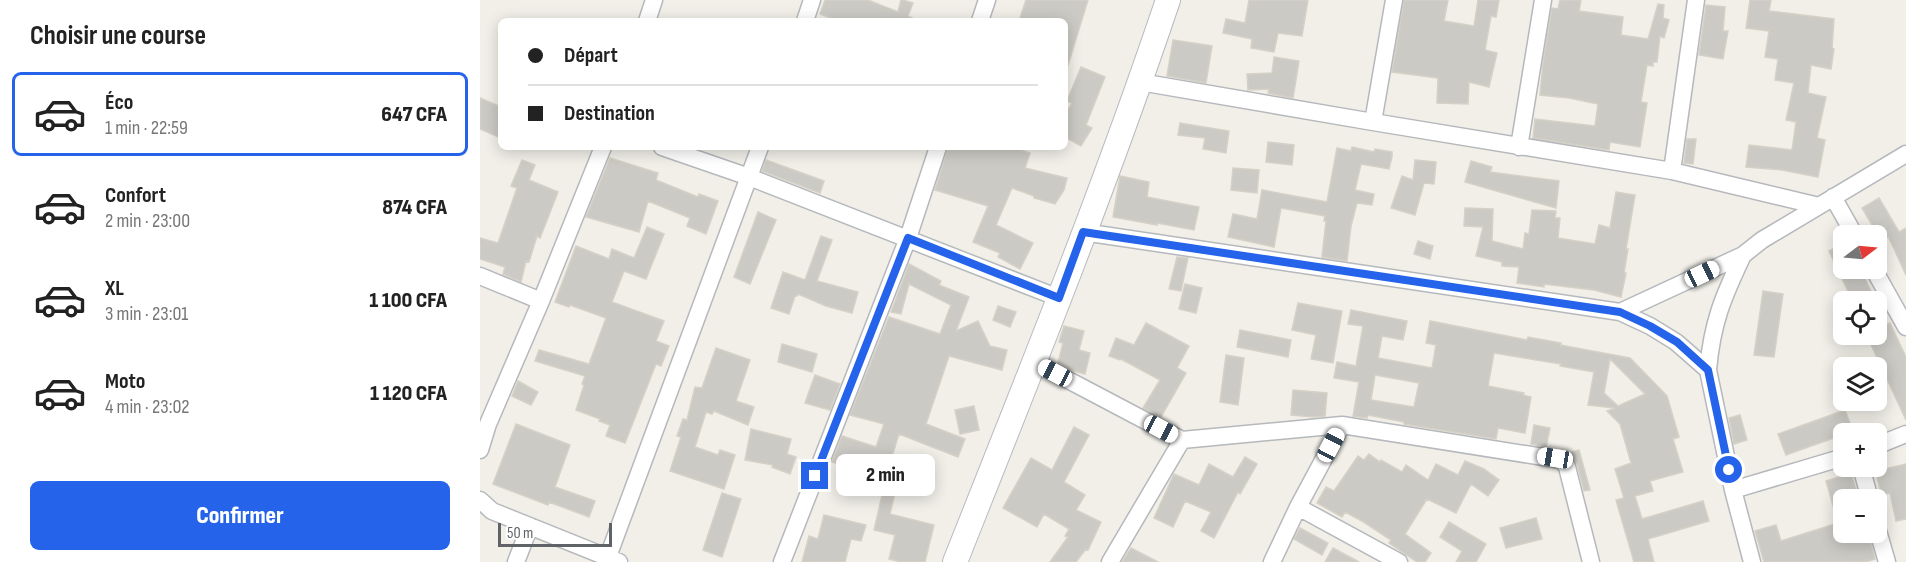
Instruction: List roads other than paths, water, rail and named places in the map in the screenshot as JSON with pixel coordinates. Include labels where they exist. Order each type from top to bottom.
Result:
[{"type":"street","points":[[648,18],[654,0]]},
{"type":"street","points":[[806,18],[812,0]]},
{"type":"street","points":[[981,18],[987,0]]},
{"type":"street","points":[[956,562],[1059,298],[1140,82],[1168,0]]},
{"type":"street","points":[[1373,123],[1394,0]]},
{"type":"street","points":[[1519,147],[1543,0]]},
{"type":"street","points":[[1672,171],[1696,0]]},
{"type":"street","points":[[1140,82],[1373,123],[1672,171],[1819,206]]},
{"type":"street","points":[[480,450],[488,424],[602,150]]},
{"type":"street","points":[[671,150],[749,177],[1059,298]]},
{"type":"street","points":[[480,500],[492,511],[611,561],[759,150]]},
{"type":"street","points":[[782,562],[908,238],[937,150]]},
{"type":"street","points":[[1620,312],[1743,255],[1762,240],[1906,154]]},
{"type":"street","points":[[1833,197],[1849,225]]},
{"type":"street","points":[[1083,232],[1620,312],[1677,342],[1708,370]]},
{"type":"street","points":[[1743,255],[1717,313],[1710,342],[1708,370],[1733,490],[1752,562]]},
{"type":"street","points":[[480,276],[541,301]]},
{"type":"street","points":[[1879,279],[1906,327]]},
{"type":"street","points":[[1034,362],[1182,440],[1342,425],[1562,460],[1567,467],[1591,562]]},
{"type":"street","points":[[1272,562],[1298,507],[1342,425]]},
{"type":"street","points":[[1887,442],[1906,434]]},
{"type":"street","points":[[1110,562],[1182,440]]},
{"type":"street","points":[[1733,490],[1833,461]]},
{"type":"street","points":[[1298,507],[1400,562]]},
{"type":"street","points":[[516,562],[530,526]]},
{"type":"street","points":[[1882,543],[1887,562]]}]
